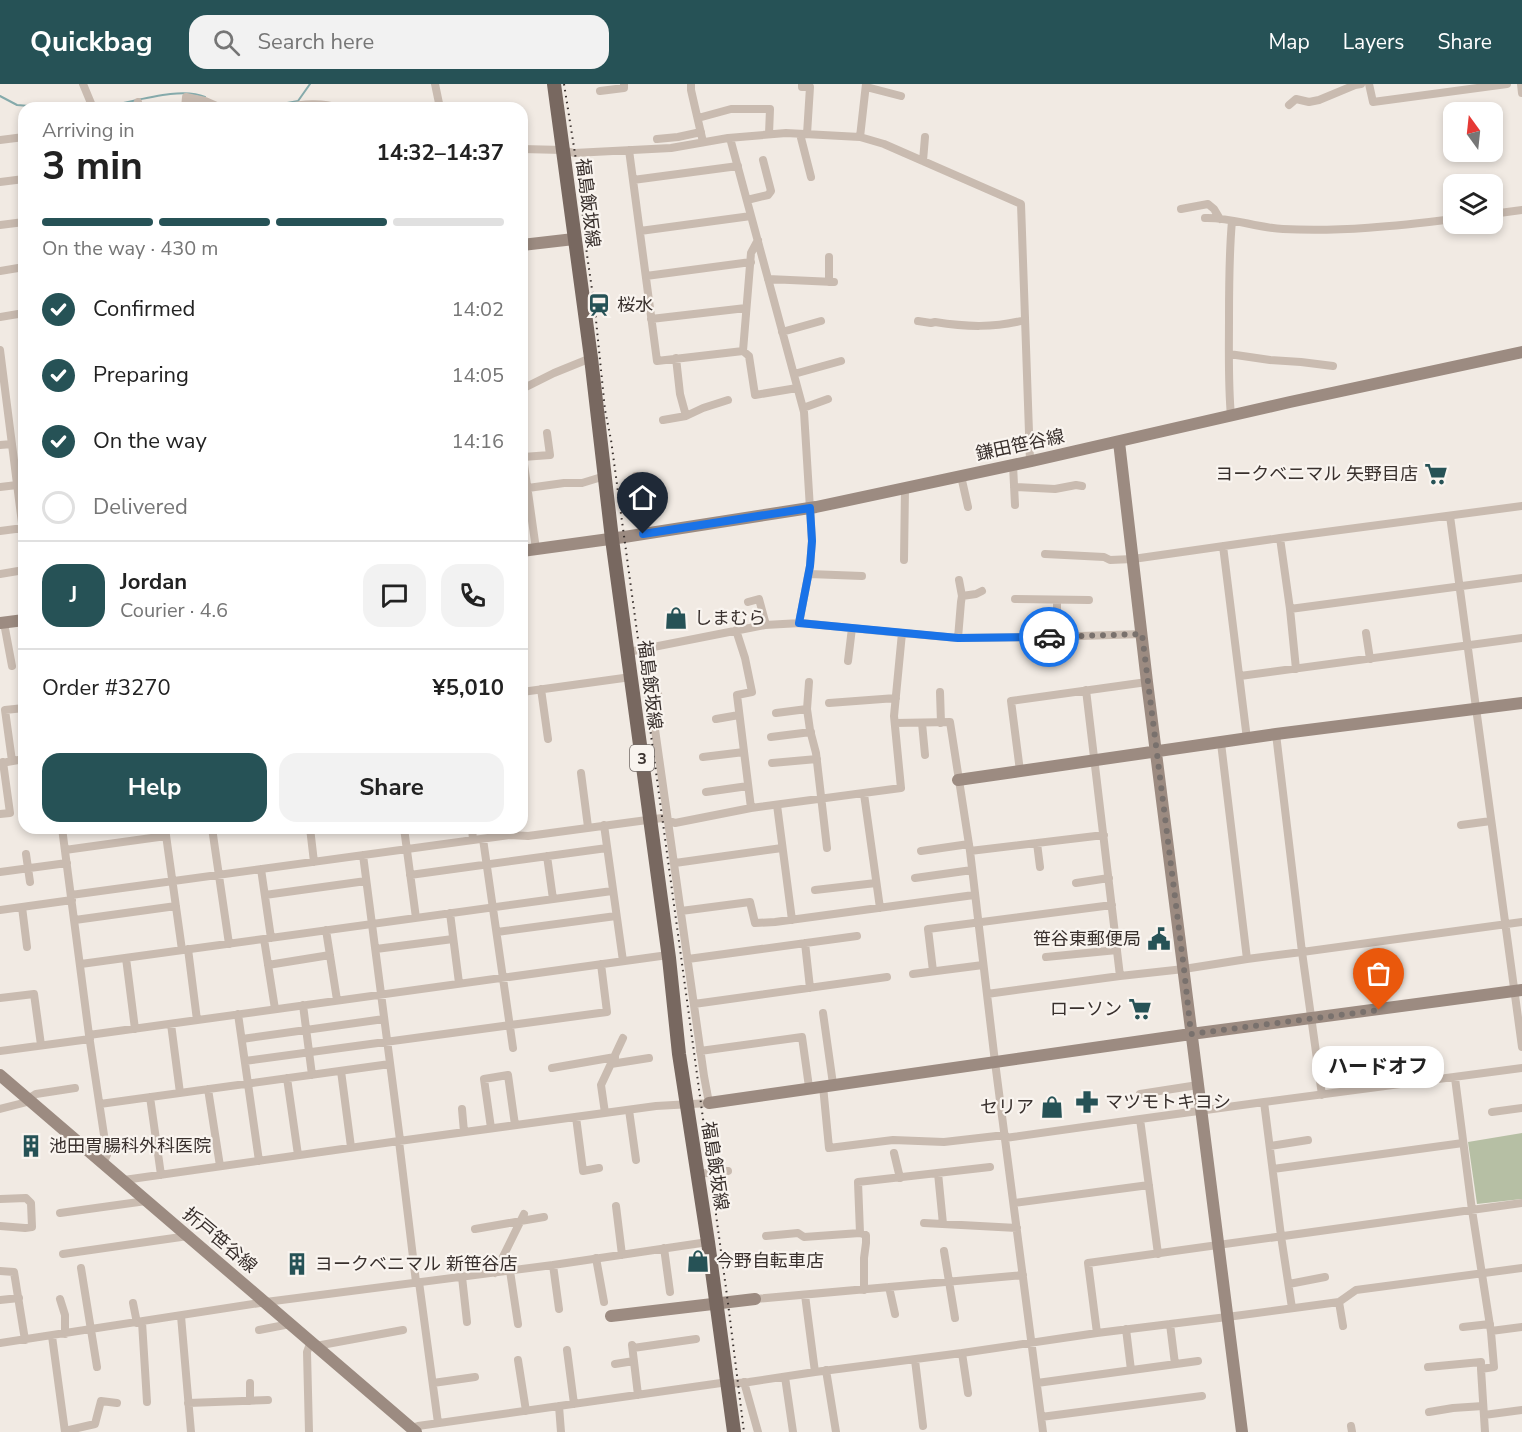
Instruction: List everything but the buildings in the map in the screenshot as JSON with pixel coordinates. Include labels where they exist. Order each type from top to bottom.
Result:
[{"type":"main road","name":"福島飯坂線","points":[[554,84],[679,1054],[734,1432]]},
{"type":"street","points":[[83,84],[90,102]]},
{"type":"street","points":[[435,84],[439,102]]},
{"type":"street","points":[[600,92],[624,88],[624,84]]},
{"type":"street","points":[[691,84],[703,142]]},
{"type":"street","points":[[802,84],[802,87],[810,87],[804,134],[811,177]]},
{"type":"street","points":[[1289,105],[1296,99],[1309,102],[1361,84]]},
{"type":"street","points":[[1369,84],[1373,102],[1507,84]]},
{"type":"street","points":[[1521,84],[1522,93]]},
{"type":"street","points":[[860,137],[866,85],[901,96]]},
{"type":"street","points":[[186,102],[186,97],[207,102]]},
{"type":"street","points":[[698,118],[731,110],[771,109],[769,134]]},
{"type":"street","points":[[657,139],[701,132]]},
{"type":"street","points":[[528,149],[563,150],[574,153],[671,148],[769,134],[860,137],[884,144],[1021,204],[1030,461]]},
{"type":"street","points":[[923,161],[925,137]]},
{"type":"street","points":[[0,140],[18,138]]},
{"type":"street","points":[[730,138],[803,408],[812,541],[799,623]]},
{"type":"street","points":[[629,150],[657,361],[743,351],[749,356],[755,395],[797,388]]},
{"type":"street","points":[[747,200],[768,195],[771,191],[763,160]]},
{"type":"street","points":[[633,180],[738,166]]},
{"type":"street","points":[[0,182],[18,180]]},
{"type":"street","points":[[1182,209],[1208,204],[1220,219]]},
{"type":"street","points":[[1503,213],[1522,210]]},
{"type":"street","points":[[640,231],[751,216]]},
{"type":"street","points":[[1205,218],[1276,229],[1310,230],[1383,228],[1443,220]]},
{"type":"street","points":[[1231,416],[1229,354],[1232,221]]},
{"type":"street","points":[[0,225],[18,223]]},
{"type":"street","points":[[528,244],[574,239]]},
{"type":"street","points":[[743,351],[751,253],[758,240]]},
{"type":"street","points":[[768,279],[831,282],[829,258]]},
{"type":"street","points":[[645,276],[751,262]]},
{"type":"street","points":[[0,271],[18,268]]},
{"type":"street","points":[[651,319],[746,308]]},
{"type":"street","points":[[0,317],[18,315]]},
{"type":"street","points":[[918,321],[989,327],[1025,320]]},
{"type":"street","points":[[782,332],[821,321]]},
{"type":"street","points":[[0,350],[17,485],[0,487]]},
{"type":"street","name":"鎌田笹谷線","points":[[528,550],[810,508],[1522,352]]},
{"type":"street","points":[[1229,354],[1333,366]]},
{"type":"street","points":[[528,387],[591,358]]},
{"type":"street","points":[[676,358],[680,394],[686,416]]},
{"type":"street","points":[[794,374],[842,361]]},
{"type":"street","points":[[803,408],[828,399]]},
{"type":"street","points":[[663,420],[686,416],[728,400]]},
{"type":"street","points":[[528,457],[550,455],[547,433]]},
{"type":"street","points":[[1119,441],[1197,1086],[1242,1432]]},
{"type":"street","points":[[0,446],[12,444]]},
{"type":"street","points":[[1012,465],[1015,505]]},
{"type":"street","points":[[536,549],[528,488],[582,483],[605,476]]},
{"type":"street","points":[[636,476],[643,534]]},
{"type":"street","points":[[961,476],[968,507]]},
{"type":"street","points":[[1014,487],[1055,489],[1082,486]]},
{"type":"street","points":[[904,560],[905,488]]},
{"type":"street","points":[[1045,554],[1104,557],[1110,560],[1133,559],[1522,506]]},
{"type":"street","points":[[1450,516],[1505,924],[1518,991],[1522,1047]]},
{"type":"street","points":[[0,531],[18,529]]},
{"type":"street","points":[[1280,538],[1296,669]]},
{"type":"street","points":[[1223,546],[1247,739]]},
{"type":"street","points":[[0,574],[18,571]]},
{"type":"street","points":[[808,574],[862,576]]},
{"type":"street","points":[[1290,609],[1522,578]]},
{"type":"street","points":[[958,638],[962,596],[959,579]]},
{"type":"street","points":[[962,596],[982,591]]},
{"type":"street","points":[[747,602],[759,599],[766,625]]},
{"type":"street","points":[[1016,599],[1089,600]]},
{"type":"street","points":[[1057,600],[1057,637]]},
{"type":"street","points":[[12,666],[2,623],[18,621]]},
{"type":"street","points":[[628,652],[736,630],[799,623],[958,638],[1142,634]]},
{"type":"street","points":[[848,661],[852,628]]},
{"type":"street","points":[[736,630],[752,692],[737,695],[751,808]]},
{"type":"street","points":[[523,834],[528,836],[662,818],[675,823],[751,808],[901,788],[895,723],[902,633]]},
{"type":"street","points":[[1366,633],[1370,659]]},
{"type":"street","points":[[1240,676],[1522,638]]},
{"type":"street","points":[[528,691],[632,677]]},
{"type":"street","points":[[809,682],[807,709],[817,759],[827,848]]},
{"type":"street","points":[[1020,771],[1011,701],[1148,682]]},
{"type":"street","points":[[541,689],[548,739]]},
{"type":"street","points":[[1086,690],[1120,976]]},
{"type":"street","points":[[940,692],[941,723]]},
{"type":"street","points":[[658,694],[651,701],[709,1102]]},
{"type":"street","points":[[829,703],[896,698]]},
{"type":"street","points":[[958,780],[1276,734],[1522,703]]},
{"type":"street","points":[[0,814],[10,813],[5,762],[5,710],[18,709]]},
{"type":"street","points":[[776,713],[807,709]]},
{"type":"street","points":[[716,719],[739,715]]},
{"type":"street","points":[[895,723],[950,723],[972,870],[1043,1432]]},
{"type":"street","points":[[922,723],[925,754]]},
{"type":"street","points":[[771,737],[811,732]]},
{"type":"street","points":[[1276,734],[1322,1095]]},
{"type":"street","points":[[1221,743],[1247,959]]},
{"type":"street","points":[[703,757],[744,752]]},
{"type":"street","points":[[772,763],[817,759]]},
{"type":"street","points":[[581,773],[588,827]]},
{"type":"street","points":[[706,792],[748,786]]},
{"type":"street","points":[[864,794],[880,908]]},
{"type":"street","points":[[777,805],[792,920]]},
{"type":"street","points":[[1461,825],[1491,821]]},
{"type":"street","points":[[604,825],[623,961]]},
{"type":"street","points":[[63,834],[107,1155],[103,1163]]},
{"type":"street","points":[[65,850],[155,834]]},
{"type":"street","points":[[166,834],[176,906],[197,1020]]},
{"type":"street","points":[[213,834],[229,944]]},
{"type":"street","points":[[311,834],[314,862]]},
{"type":"street","points":[[405,834],[416,918]]},
{"type":"street","points":[[472,834],[473,840]]},
{"type":"street","points":[[0,910],[218,875],[508,834]]},
{"type":"street","points":[[921,851],[1037,843],[1104,834]]},
{"type":"street","points":[[483,839],[513,1048]]},
{"type":"street","points":[[1037,843],[1040,867]]},
{"type":"street","points":[[410,875],[607,848]]},
{"type":"street","points":[[675,863],[782,848]]},
{"type":"street","points":[[26,854],[30,882]]},
{"type":"street","points":[[363,855],[438,1423]]},
{"type":"street","points":[[547,856],[553,899]]},
{"type":"street","points":[[0,872],[67,863]]},
{"type":"street","points":[[261,869],[265,895],[268,965],[275,1009]]},
{"type":"street","points":[[915,878],[972,870]]},
{"type":"street","points":[[1076,883],[1109,878]]},
{"type":"street","points":[[265,895],[366,880]]},
{"type":"street","points":[[815,890],[876,883]]},
{"type":"street","points":[[81,964],[612,891]]},
{"type":"street","points":[[681,911],[750,902],[755,923],[974,895]]},
{"type":"street","points":[[933,972],[928,929],[1112,905]]},
{"type":"street","points":[[75,920],[176,906]]},
{"type":"street","points":[[22,907],[27,947]]},
{"type":"street","points":[[450,913],[459,983]]},
{"type":"street","points":[[497,932],[616,916]]},
{"type":"street","points":[[987,994],[1522,922]]},
{"type":"street","points":[[326,930],[337,1000]]},
{"type":"street","points":[[688,959],[857,936]]},
{"type":"street","points":[[376,949],[453,939]]},
{"type":"street","points":[[805,943],[810,988]]},
{"type":"street","points":[[1046,957],[1117,950]]},
{"type":"street","points":[[268,965],[330,955]]},
{"type":"street","points":[[0,1051],[238,1014],[668,955]]},
{"type":"street","points":[[126,958],[135,1029]]},
{"type":"street","points":[[245,1061],[607,1012],[601,964]]},
{"type":"street","points":[[913,974],[983,965]]},
{"type":"street","points":[[694,1004],[887,977]]},
{"type":"street","points":[[124,1180],[491,1128],[709,1102],[1191,1034],[1518,991]]},
{"type":"street","points":[[0,998],[34,993],[41,1045]]},
{"type":"street","points":[[303,1005],[312,1075]]},
{"type":"street","points":[[823,1013],[829,1148],[893,1140],[944,1142],[1005,1137],[1522,1068]]},
{"type":"street","points":[[238,1014],[259,1161]]},
{"type":"street","points":[[242,1039],[384,1019]]},
{"type":"street","points":[[171,1024],[180,1093]]},
{"type":"street","points":[[700,1051],[802,1037],[809,1087]]},
{"type":"street","points":[[605,1113],[601,1085],[624,1038]]},
{"type":"street","points":[[552,1068],[649,1058]]},
{"type":"street","points":[[100,1104],[390,1064]]},
{"type":"street","points":[[341,1071],[351,1148]]},
{"type":"street","name":"折戸笹谷線","points":[[0,1075],[413,1430]]},
{"type":"street","points":[[491,1128],[484,1079],[508,1075],[515,1125]]},
{"type":"street","points":[[287,1078],[298,1155]]},
{"type":"street","points":[[1455,1078],[1494,1367],[1481,1369]]},
{"type":"street","points":[[1140,1094],[1197,1086]]},
{"type":"street","points":[[0,1109],[30,1100],[36,1094],[75,1088]]},
{"type":"street","points":[[208,1089],[220,1166]]},
{"type":"street","points":[[150,1097],[161,1175]]},
{"type":"street","points":[[1264,1102],[1292,1308]]},
{"type":"street","points":[[1492,1112],[1522,1108]]},
{"type":"street","points":[[462,1109],[464,1132]]},
{"type":"street","points":[[628,1110],[636,1160]]},
{"type":"street","points":[[576,1117],[583,1171],[599,1168]]},
{"type":"street","points":[[1140,1119],[1158,1254]]},
{"type":"street","points":[[1270,1146],[1308,1140]]},
{"type":"street","points":[[1273,1169],[1463,1143]]},
{"type":"street","points":[[894,1153],[900,1178]]},
{"type":"street","points":[[860,1233],[858,1182],[990,1167]]},
{"type":"street","points":[[698,1174],[728,1171]]},
{"type":"street","points":[[938,1173],[943,1224]]},
{"type":"street","points":[[1014,1203],[1149,1185]]},
{"type":"street","points":[[0,1199],[26,1198],[31,1203],[33,1227],[0,1226]]},
{"type":"street","points":[[60,1213],[146,1201]]},
{"type":"street","points":[[1097,1333],[1088,1263],[1522,1203]]},
{"type":"street","points":[[616,1206],[622,1254]]},
{"type":"street","points":[[475,1229],[522,1217],[544,1217]]},
{"type":"street","points":[[495,1273],[522,1217]]},
{"type":"street","points":[[924,1223],[1017,1228]]},
{"type":"street","points":[[766,1236],[798,1233],[804,1237],[860,1233],[866,1235],[864,1290]]},
{"type":"street","points":[[63,1254],[188,1236]]},
{"type":"street","points":[[0,1343],[266,1302],[510,1271],[708,1242]]},
{"type":"street","points":[[664,1248],[670,1292]]},
{"type":"street","points":[[944,1251],[955,1318]]},
{"type":"street","points":[[596,1258],[604,1302]]},
{"type":"street","points":[[553,1265],[560,1309]]},
{"type":"street","points":[[81,1268],[97,1367]]},
{"type":"street","points":[[413,1430],[418,1426],[638,1395],[1339,1302],[1356,1290],[1522,1268]]},
{"type":"street","points":[[0,1271],[14,1272],[25,1340]]},
{"type":"street","points":[[510,1271],[518,1324]]},
{"type":"street","points":[[611,1316],[755,1299],[1023,1275]]},
{"type":"street","points":[[462,1277],[468,1322]]},
{"type":"street","points":[[1289,1284],[1324,1277]]},
{"type":"street","points":[[889,1287],[895,1314]]},
{"type":"street","points":[[805,1295],[815,1372]]},
{"type":"street","points":[[0,1300],[18,1298]]},
{"type":"street","points":[[60,1299],[65,1315],[65,1334]]},
{"type":"street","points":[[1339,1302],[1343,1326]]},
{"type":"street","points":[[133,1304],[140,1322],[147,1402]]},
{"type":"street","points":[[181,1316],[190,1432]]},
{"type":"street","points":[[259,1330],[290,1324]]},
{"type":"street","points":[[1170,1324],[1175,1364]]},
{"type":"street","points":[[1463,1327],[1522,1328]]},
{"type":"street","points":[[1126,1329],[1131,1370]]},
{"type":"street","points":[[309,1432],[307,1352],[313,1343],[403,1330]]},
{"type":"street","points":[[51,1336],[65,1431],[95,1424],[101,1401],[117,1403]]},
{"type":"street","points":[[638,1395],[632,1346],[696,1339]]},
{"type":"street","points":[[567,1350],[574,1404]]},
{"type":"street","points":[[962,1353],[968,1393]]},
{"type":"street","points":[[518,1360],[526,1411]]},
{"type":"street","points":[[915,1360],[923,1426]]},
{"type":"street","points":[[615,1364],[634,1361]]},
{"type":"street","points":[[1037,1383],[1197,1361]]},
{"type":"street","points":[[1428,1367],[1480,1362],[1485,1432]]},
{"type":"street","points":[[826,1370],[836,1432]]},
{"type":"street","points":[[434,1383],[475,1377]]},
{"type":"street","points":[[785,1377],[793,1432]]},
{"type":"street","points":[[744,1382],[758,1432]]},
{"type":"street","points":[[250,1383],[250,1401]]},
{"type":"street","points":[[1041,1417],[1202,1396]]},
{"type":"street","points":[[188,1403],[268,1400]]},
{"type":"street","points":[[559,1406],[561,1432]]},
{"type":"street","points":[[1429,1412],[1453,1408],[1522,1410]]},
{"type":"green space","points":[[1522,1133],[1522,1199],[1477,1204],[1468,1142]]},
{"type":"waterway","points":[[293,102],[298,101],[310,84]]},
{"type":"waterway","points":[[128,102],[181,93],[205,97]]},
{"type":"waterway","points":[[0,96],[18,105]]},
{"type":"railway","points":[[564,84],[579,179],[605,410],[611,440],[744,1432]]},
{"type":"way so far","points":[[1049,637],[1142,634],[1191,1034],[1379,1010]]},
{"type":"place","name":"桜水","points":[[599,305]]},
{"type":"place","name":"ヨークベニマル 矢野目店","points":[[1436,474]]},
{"type":"place","name":"しまむら","points":[[676,618]]},
{"type":"place","name":"笹谷東郵便局","points":[[1159,939]]},
{"type":"place","name":"ローソン","points":[[1140,1009]]},
{"type":"place","name":"ハードオフ","points":[[1379,1010]]},
{"type":"place","name":"マツモトキヨシ","points":[[1087,1102]]},
{"type":"place","name":"セリア","points":[[1052,1107]]},
{"type":"place","name":"池田胃腸科外科医院","points":[[31,1146]]},
{"type":"place","name":"今野自転車店","points":[[698,1261]]},
{"type":"place","name":"ヨークベニマル 新笹谷店","points":[[297,1264]]},
{"type":"route","points":[[643,534],[810,508],[812,541],[810,566],[799,623],[958,638],[1049,637]]}]
